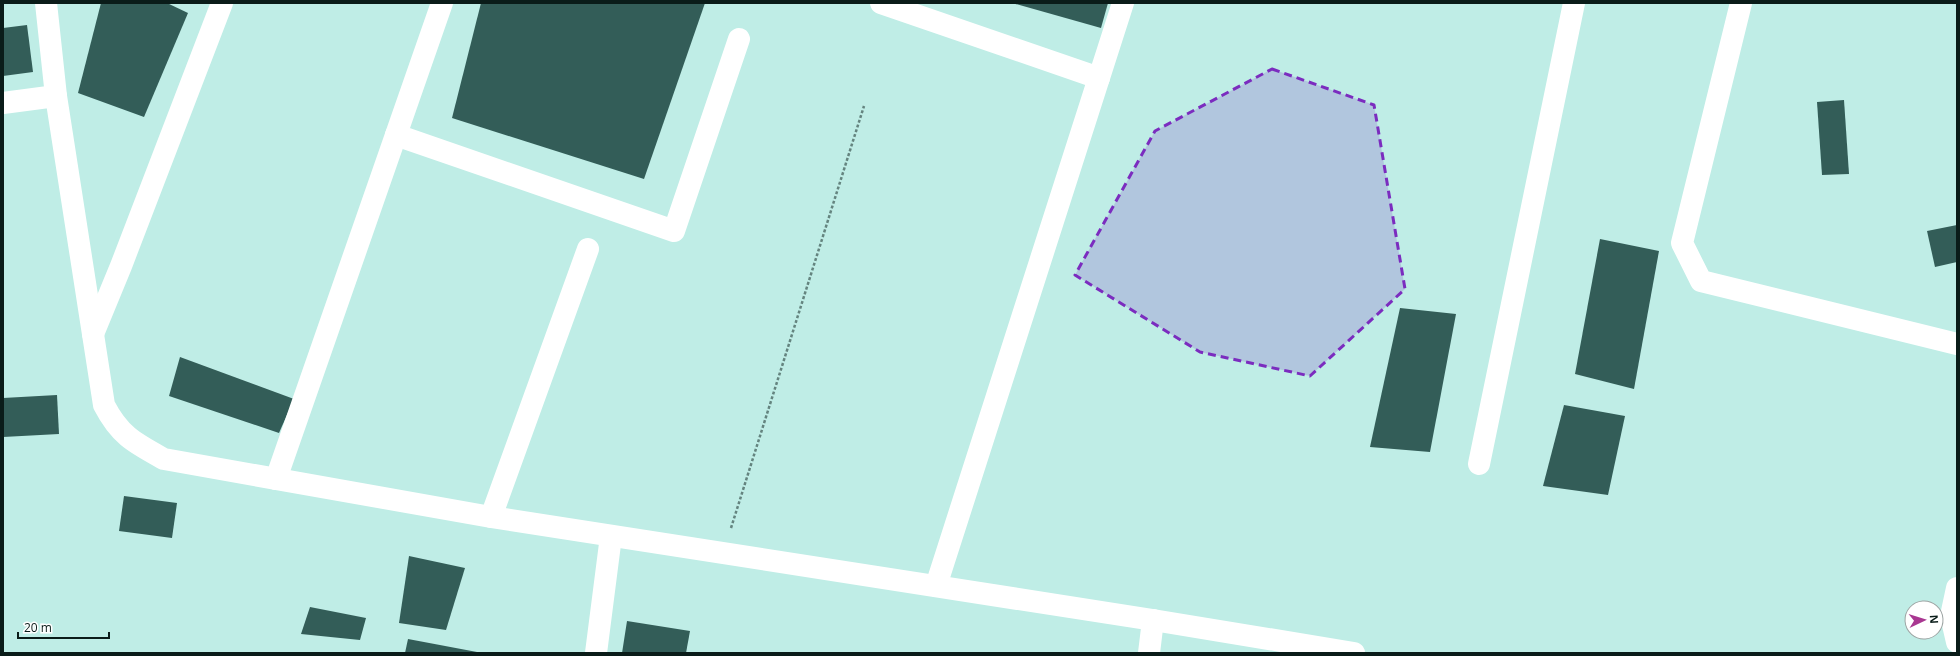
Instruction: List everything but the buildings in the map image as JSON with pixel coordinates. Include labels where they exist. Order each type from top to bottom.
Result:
[{"type":"street","points":[[46,3],[56,96],[104,405],[113,422],[132,442],[164,459],[491,518],[936,586],[1354,653]]},
{"type":"street","points":[[92,334],[121,266],[222,3]]},
{"type":"street","points":[[276,478],[442,3]]},
{"type":"street","points":[[881,3],[1099,78]]},
{"type":"street","points":[[936,586],[1123,3]]},
{"type":"street","points":[[1479,464],[1574,3]]},
{"type":"street","points":[[1741,3],[1682,243],[1701,280],[1957,344]]},
{"type":"street","points":[[396,135],[674,231],[739,39]]},
{"type":"street","points":[[3,103],[56,96]]},
{"type":"street","points":[[491,518],[588,249]]},
{"type":"street","points":[[596,653],[612,536]]},
{"type":"street","points":[[1957,588],[1951,616],[1957,642]]},
{"type":"street","points":[[1149,653],[1153,620]]},
{"type":"path","points":[[723,553],[864,106]]},
{"type":"highlighted area","points":[[1272,69],[1374,105],[1405,289],[1310,376],[1200,352],[1075,275],[1155,131]]}]
